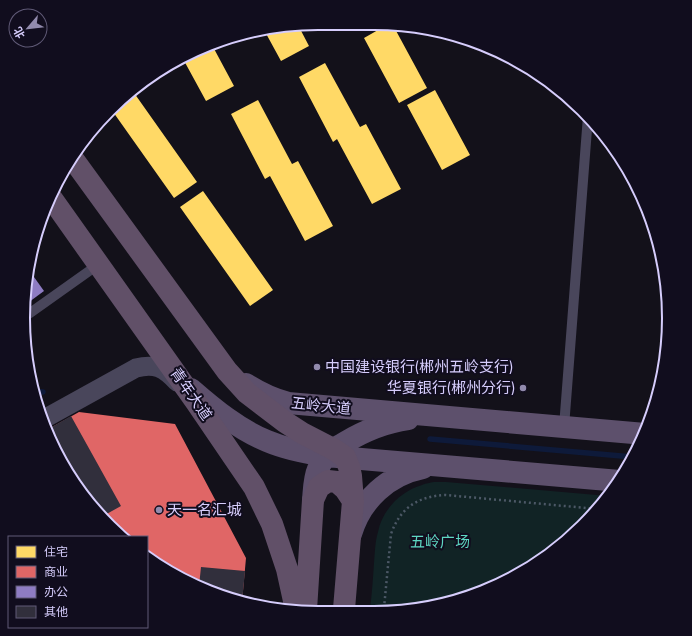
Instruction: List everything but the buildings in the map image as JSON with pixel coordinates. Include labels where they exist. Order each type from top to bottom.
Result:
[{"type":"highway","points":[[76,163],[227,371],[247,393],[267,409],[335,454],[349,467],[353,501],[344,606]]},
{"type":"highway","name":"青年大道","points":[[55,202],[182,382],[254,487],[272,524],[287,569],[295,605]]},
{"type":"highway","points":[[306,605],[313,500],[319,487],[328,481],[337,482],[345,489],[353,501]]},
{"type":"main road","name":"五岭大道","points":[[214,355],[246,384],[260,393],[288,404],[637,433]]},
{"type":"main road","points":[[182,382],[242,428],[267,441],[295,450],[444,467],[611,480]]},
{"type":"main road","name":"五岭大道","points":[[335,454],[361,434],[383,425],[418,417],[443,417]]},
{"type":"main road","points":[[313,500],[314,483],[318,468],[335,454]]},
{"type":"main road","points":[[348,555],[350,540],[360,512],[378,489],[402,474],[416,469],[444,467]]},
{"type":"street","points":[[136,368],[146,352],[146,335],[142,325]]},
{"type":"street","points":[[47,417],[136,368],[145,366],[161,368],[171,375],[196,402]]},
{"type":"lane","points":[[564,427],[587,124]]},
{"type":"lane","points":[[30,313],[99,264]]},
{"type":"path","points":[[384,605],[391,534],[401,515],[408,507],[417,502],[426,498],[446,495],[591,508]]},
{"type":"green space","name":"五岭广场","points":[[446,482],[600,495],[591,508],[564,535],[534,557],[501,576],[467,591],[449,596],[412,604],[370,606],[376,543],[380,524],[388,509],[394,502],[407,492],[424,484]]},
{"type":"waterway","points":[[430,439],[626,456]]},
{"type":"place","name":"中国建设银行(郴州五岭支行)","points":[[317,367]]},
{"type":"place","name":"华夏银行(郴州分行)","points":[[523,388]]},
{"type":"place","name":"天一名汇城","points":[[159,510]]}]
